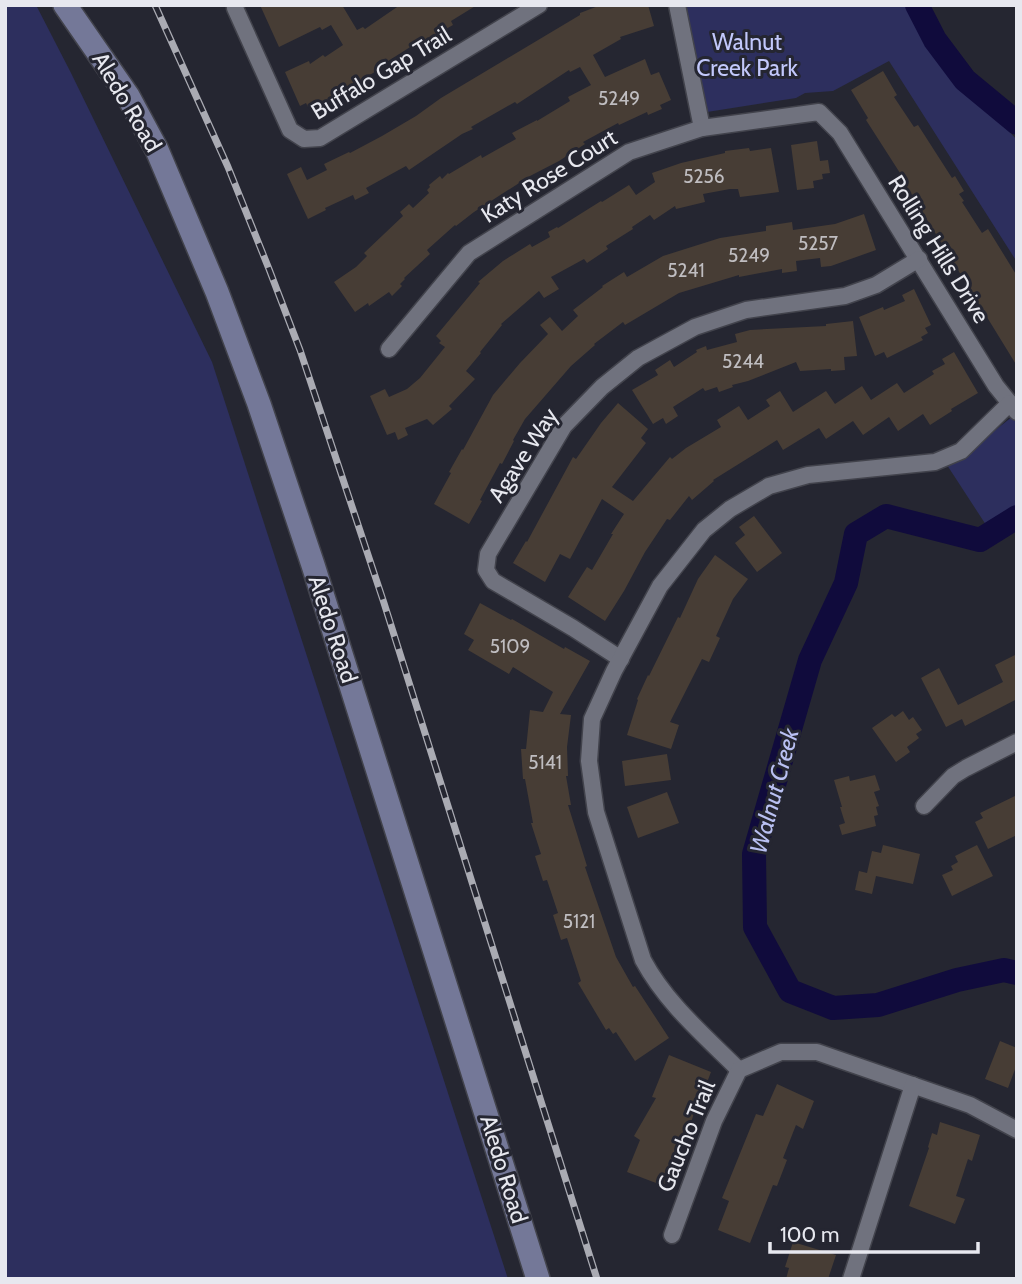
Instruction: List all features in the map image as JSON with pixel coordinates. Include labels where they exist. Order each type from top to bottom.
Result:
[{"type":"street","name":"Aledo Road","points":[[65,5],[128,96],[157,150],[217,292],[259,404],[317,578],[538,1279]]},
{"type":"street","name":"Buffalo Gap Trail","points":[[236,5],[289,130],[304,139],[320,138],[538,5]]},
{"type":"street","points":[[677,5],[702,128]]},
{"type":"street","name":"Katy Rose Court","points":[[389,349],[469,253],[629,152],[702,128],[820,112]]},
{"type":"street","name":"Rolling Hills Drive","points":[[820,112],[840,132],[996,386],[1013,408]]},
{"type":"street","name":"Agave Way","points":[[621,659],[493,581],[486,570],[488,554],[564,426],[602,387],[638,358],[695,327],[746,310],[845,296],[876,285],[919,259]]},
{"type":"street","points":[[739,1070],[674,1004],[655,982],[643,960],[596,812],[589,761],[592,719],[660,586],[704,530],[730,509],[769,486],[808,475],[935,462],[961,451],[1013,408]]},
{"type":"street","points":[[924,806],[953,776],[1017,742]]},
{"type":"street","name":"Gaucho Trail","points":[[672,1235],[714,1121],[739,1070],[781,1052],[817,1052],[970,1105],[1017,1130]]},
{"type":"street","points":[[851,1279],[913,1085]]},
{"type":"green space","points":[[5,5],[36,5],[212,362],[508,1279],[5,1279]]},
{"type":"green space","name":"Walnut Creek Park","points":[[685,5],[912,5],[935,52],[1017,140],[1017,262],[889,61],[833,91],[805,93],[796,98],[707,112]]},
{"type":"green space","points":[[1017,413],[1017,510],[988,528],[947,465],[956,461]]},
{"type":"building","points":[[260,5],[342,5],[357,30],[363,27],[365,29],[400,5],[477,5],[451,21],[453,25],[416,46],[415,44],[341,95],[316,107],[315,103],[308,107],[306,103],[300,106],[285,72],[309,61],[310,64],[343,45],[331,25],[322,30],[320,27],[279,47]]},
{"type":"building","points":[[601,5],[648,5],[654,26],[620,37],[621,39],[593,55],[605,77],[645,59],[651,75],[659,72],[671,100],[660,105],[662,109],[648,115],[647,112],[619,125],[618,123],[583,142],[585,144],[559,161],[474,212],[427,250],[430,254],[404,278],[400,284],[402,286],[392,296],[389,292],[355,312],[334,282],[367,256],[364,253],[403,216],[400,212],[409,204],[413,208],[429,193],[429,185],[440,176],[442,179],[481,155],[482,158],[516,139],[512,133],[570,101],[568,97],[591,85],[580,67],[570,72],[569,70],[517,104],[515,102],[471,127],[473,129],[409,170],[406,166],[366,188],[369,193],[355,200],[353,195],[308,219],[287,174],[301,167],[307,180],[327,170],[324,164],[382,136],[580,13]]},
{"type":"building","points":[[883,71],[897,95],[894,97],[914,127],[918,125],[952,178],[955,176],[964,191],[959,194],[964,201],[962,202],[982,233],[988,229],[1017,276],[1017,366],[866,120],[868,118],[851,90]]},
{"type":"building","points":[[817,141],[820,161],[828,160],[830,173],[822,174],[823,179],[813,181],[814,188],[797,190],[791,145]]},
{"type":"building","points":[[749,148],[750,151],[771,148],[779,192],[740,197],[738,189],[730,189],[703,194],[705,202],[676,209],[675,206],[654,220],[650,215],[587,263],[584,259],[551,277],[559,289],[544,298],[539,291],[501,324],[466,371],[475,379],[449,406],[452,409],[433,425],[427,419],[405,428],[408,435],[398,440],[395,432],[387,435],[370,396],[385,389],[389,397],[407,389],[420,378],[445,347],[439,343],[441,341],[436,336],[480,283],[478,282],[503,261],[530,244],[532,247],[550,237],[548,232],[629,185],[636,195],[655,182],[652,173],[725,151]]},
{"type":"building","points":[[864,214],[876,250],[831,266],[821,267],[820,258],[796,261],[797,271],[782,273],[782,269],[739,275],[679,293],[625,325],[623,322],[571,366],[525,419],[469,524],[434,504],[493,395],[548,334],[540,325],[550,317],[562,331],[578,316],[573,310],[602,286],[624,272],[627,277],[663,256],[720,238],[766,231],[766,226],[792,222],[793,230],[835,224]]},
{"type":"building","points":[[914,289],[931,325],[925,328],[928,333],[921,337],[923,340],[887,358],[884,352],[875,356],[859,317],[905,301],[902,295]]},
{"type":"building","points":[[853,321],[857,356],[844,357],[845,370],[800,371],[796,362],[719,392],[717,387],[705,391],[703,388],[673,407],[678,416],[666,424],[663,418],[653,424],[632,390],[658,375],[655,370],[670,360],[674,367],[697,352],[696,350],[706,346],[707,350],[737,342],[735,334],[750,330],[826,326]]},
{"type":"building","points":[[954,352],[978,393],[930,425],[923,414],[898,431],[889,417],[863,435],[853,421],[826,439],[819,428],[783,450],[777,440],[713,480],[692,500],[689,496],[670,520],[667,519],[605,621],[568,597],[587,567],[592,570],[624,514],[602,499],[570,559],[560,554],[545,582],[513,563],[573,457],[576,459],[618,403],[648,429],[641,438],[646,443],[612,487],[633,501],[670,457],[672,459],[721,427],[717,420],[739,406],[748,420],[770,406],[766,400],[780,391],[793,412],[826,391],[835,404],[862,386],[871,400],[897,383],[904,393],[934,374],[932,371],[945,364],[942,359]]},
{"type":"building","points":[[754,516],[782,553],[757,572],[735,543],[745,535],[739,527]]},
{"type":"building","points":[[715,555],[748,579],[733,599],[716,636],[720,638],[709,662],[702,659],[670,722],[679,725],[671,749],[627,735],[637,699],[648,675],[698,579]]},
{"type":"building","points":[[480,603],[590,661],[560,714],[571,715],[566,776],[571,805],[568,805],[587,866],[585,867],[616,957],[633,987],[635,986],[669,1038],[635,1061],[616,1032],[613,1034],[609,1028],[606,1030],[578,983],[581,981],[567,938],[561,940],[553,915],[558,913],[547,880],[543,881],[535,856],[541,854],[531,823],[521,749],[526,749],[530,710],[543,712],[553,692],[513,667],[509,674],[468,650],[474,640],[464,634]]},
{"type":"building","points":[[1017,654],[1017,699],[965,726],[962,719],[946,727],[921,678],[939,668],[958,705],[1003,682],[995,665]]},
{"type":"building","points":[[903,711],[909,720],[913,717],[922,730],[916,734],[919,738],[907,747],[910,752],[896,762],[872,728],[892,714],[895,717]]},
{"type":"building","points":[[667,754],[671,780],[625,786],[622,761]]},
{"type":"building","points":[[875,775],[880,790],[874,792],[879,806],[876,807],[878,815],[874,816],[876,826],[842,835],[839,825],[845,823],[834,780],[849,776],[850,781]]},
{"type":"building","points":[[667,792],[679,823],[638,838],[627,807]]},
{"type":"building","points":[[1017,795],[1017,835],[988,849],[975,822],[983,818],[980,813]]},
{"type":"building","points":[[883,845],[920,854],[913,884],[876,876],[872,894],[855,890],[859,871],[867,873],[872,851],[881,853]]},
{"type":"building","points":[[977,845],[993,876],[952,896],[942,875],[953,870],[951,866],[958,862],[955,856]]},
{"type":"building","points":[[1000,1041],[1017,1048],[1017,1064],[1008,1088],[985,1079]]},
{"type":"building","points":[[669,1055],[711,1072],[701,1098],[699,1097],[689,1129],[672,1160],[664,1186],[627,1172],[640,1140],[634,1136],[656,1098],[652,1097]]},
{"type":"building","points":[[777,1084],[814,1101],[803,1129],[796,1125],[783,1158],[787,1160],[777,1186],[773,1185],[750,1243],[718,1230],[729,1201],[722,1198],[756,1114],[763,1116]]},
{"type":"building","points":[[940,1122],[980,1135],[972,1161],[968,1159],[956,1196],[965,1199],[955,1224],[909,1206],[932,1133],[937,1135]]},
{"type":"building","points":[[793,1242],[836,1255],[828,1279],[786,1279],[789,1268],[785,1267]]},
{"type":"waterway","name":"Walnut Creek","points":[[917,5],[935,40],[965,80],[1017,123]]},
{"type":"waterway","name":"Walnut Creek","points":[[1017,517],[980,540],[886,516],[856,534],[846,583],[810,660],[754,854],[755,927],[790,991],[833,1008],[878,1005],[957,980],[1004,970],[1017,973]]},
{"type":"railway","points":[[155,5],[228,167],[300,350],[384,603],[597,1279]]}]
